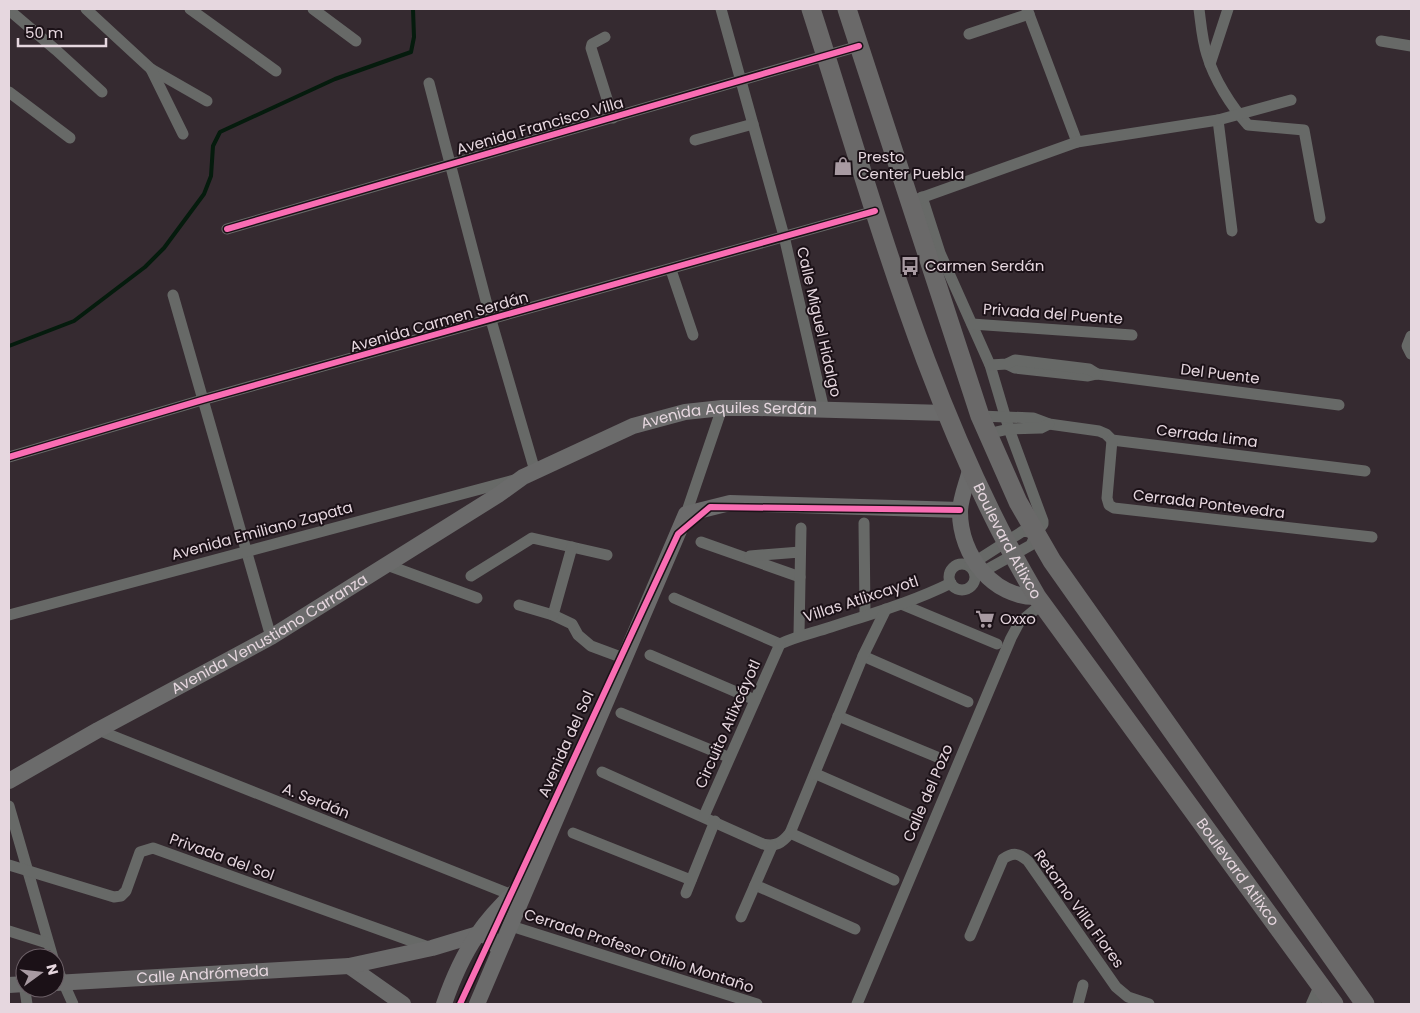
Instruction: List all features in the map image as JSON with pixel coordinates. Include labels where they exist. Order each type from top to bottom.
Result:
[{"type":"main road","name":"Boulevard Atlixco","points":[[811,9],[875,211],[946,414],[970,470],[1010,549],[1040,600],[1334,1004]]},
{"type":"main road","name":"Boulevard Atlixco","points":[[847,9],[924,224],[980,416],[1018,502],[1052,562],[1365,1004]]},
{"type":"main road","name":"Avenida Aquiles Serdán","points":[[529,474],[633,426],[685,412],[722,408],[946,414]]},
{"type":"main road","points":[[970,470],[960,510],[964,537],[976,569],[1016,595],[1040,600]]},
{"type":"main road","name":"Avenida Venustiano Carranza","points":[[9,781],[98,730],[271,637],[529,474]]},
{"type":"main road","points":[[686,514],[730,503],[960,510]]},
{"type":"main road","name":"Avenida del Sol","points":[[444,1004],[454,975],[475,935],[517,897],[528,880],[626,659],[686,514]]},
{"type":"main road","name":"Avenida del Sol","points":[[477,1004],[511,926],[517,897]]},
{"type":"main road","points":[[475,935],[484,935],[492,939],[499,950]]},
{"type":"main road","name":"Calle Andrómeda","points":[[65,982],[349,966],[432,948],[475,935]]},
{"type":"main road","points":[[349,966],[403,1004]]},
{"type":"street","points":[[190,9],[276,71]]},
{"type":"street","points":[[313,9],[356,42]]},
{"type":"street","name":"Calle Miguel Hidalgo","points":[[721,9],[784,236],[824,410]]},
{"type":"street","points":[[1199,9],[1206,53],[1210,64],[1239,115],[1251,127],[1304,130],[1320,218]]},
{"type":"street","points":[[1210,64],[1228,9]]},
{"type":"street","points":[[9,10],[102,92]]},
{"type":"street","points":[[89,10],[151,69],[207,101]]},
{"type":"street","points":[[969,34],[1028,11],[1077,142]]},
{"type":"street","points":[[605,37],[592,44],[591,48],[613,118]]},
{"type":"street","points":[[1381,41],[1411,46]]},
{"type":"street","name":"Avenida Francisco Villa","points":[[227,229],[859,46]]},
{"type":"street","points":[[151,69],[183,134]]},
{"type":"street","points":[[428,83],[491,320],[529,474]]},
{"type":"street","points":[[9,92],[70,138]]},
{"type":"street","points":[[916,200],[1077,142],[1218,120],[1291,100]]},
{"type":"street","points":[[1218,120],[1232,231]]},
{"type":"street","points":[[695,140],[753,124]]},
{"type":"street","name":"Avenida Carmen Serdán","points":[[9,457],[202,400],[671,270],[875,211]]},
{"type":"street","points":[[924,224],[940,253],[990,365],[1009,429],[1043,521],[1042,527],[1036,533],[1031,545],[1010,549],[976,569],[961,564],[954,567],[949,575],[951,583],[957,589],[966,590],[974,584],[976,569]]},
{"type":"street","points":[[671,270],[693,335]]},
{"type":"street","points":[[173,296],[271,637]]},
{"type":"street","name":"Privada del Puente","points":[[972,324],[1132,335]]},
{"type":"street","points":[[1411,336],[1407,346],[1411,354]]},
{"type":"street","name":"Del Puente","points":[[990,365],[1008,364],[1015,360],[1089,368],[1097,374],[1339,404]]},
{"type":"street","name":"Avenida del Sol","points":[[686,514],[722,408]]},
{"type":"street","name":"Cerrada Lima","points":[[980,416],[1033,418],[1049,424],[1099,431],[1106,434],[1112,440],[1365,471]]},
{"type":"street","name":"Cerrada Lima","points":[[987,434],[1009,429],[1033,429],[1049,424]]},
{"type":"street","name":"Cerrada Pontevedra","points":[[1112,440],[1107,498],[1109,505],[1114,508],[1372,537]]},
{"type":"street","name":"Avenida Emiliano Zapata","points":[[9,615],[529,474]]},
{"type":"street","points":[[864,524],[865,614]]},
{"type":"street","points":[[800,634],[801,528]]},
{"type":"street","points":[[1010,549],[1023,531],[1036,533]]},
{"type":"street","points":[[471,576],[532,538],[607,554]]},
{"type":"street","points":[[701,542],[800,577]]},
{"type":"street","points":[[553,615],[572,547]]},
{"type":"street","points":[[744,556],[800,552]]},
{"type":"street","points":[[387,565],[477,598]]},
{"type":"street","name":"Villas Atlixcayotl","points":[[780,644],[800,634],[821,630],[865,614],[886,609],[951,583]]},
{"type":"street","points":[[674,598],[780,644]]},
{"type":"street","name":"Calle del Pozo","points":[[857,1004],[1011,638],[1019,623],[1040,600]]},
{"type":"street","points":[[900,604],[997,644]]},
{"type":"street","points":[[519,605],[553,615],[572,624],[578,635],[591,646],[626,659]]},
{"type":"street","points":[[602,772],[763,844],[772,846],[782,842],[790,833],[816,774],[863,656],[886,609]]},
{"type":"street","name":"Circuito Atlixcáyotl","points":[[686,893],[692,880],[728,757],[780,644]]},
{"type":"street","points":[[650,655],[755,700]]},
{"type":"street","points":[[863,656],[968,702]]},
{"type":"street","points":[[621,713],[728,757]]},
{"type":"street","points":[[838,716],[942,759]]},
{"type":"street","name":"A. Serdán","points":[[98,730],[517,897]]},
{"type":"street","points":[[816,774],[919,820]]},
{"type":"street","points":[[9,806],[49,948]]},
{"type":"street","points":[[573,833],[692,880]]},
{"type":"street","points":[[790,833],[894,880]]},
{"type":"street","points":[[741,918],[772,846]]},
{"type":"street","name":"Privada del Sol","points":[[27,871],[114,898],[122,896],[126,891],[140,852],[153,848],[432,948]]},
{"type":"street","name":"Retorno Villa Flores","points":[[970,936],[1003,859],[1011,853],[1020,854],[1028,861],[1116,987],[1128,997],[1149,1004]]},
{"type":"street","points":[[9,865],[27,871]]},
{"type":"street","points":[[755,886],[855,929]]},
{"type":"street","name":"Cerrada Profesor Otilio Montaño","points":[[511,926],[757,1004]]},
{"type":"street","points":[[9,931],[47,942]]},
{"type":"street","points":[[1078,1004],[1083,985]]},
{"type":"street","points":[[1314,1004],[1321,986]]},
{"type":"street","points":[[65,991],[73,1004]]},
{"type":"waterway","points":[[9,346],[74,321],[145,267],[164,248],[204,194],[211,176],[213,146],[220,132],[335,79],[411,52],[414,37],[413,9]]},
{"type":"cycle path","points":[[227,229],[859,46]]},
{"type":"cycle path","points":[[9,457],[202,400],[875,211]]},
{"type":"cycle path","points":[[460,1004],[678,534],[710,507],[960,510]]},
{"type":"place","name":"Presto Center Puebla","points":[[843,166]]},
{"type":"place","name":"Carmen Serdán","points":[[910,266]]},
{"type":"place","name":"Oxxo","points":[[985,619]]}]
